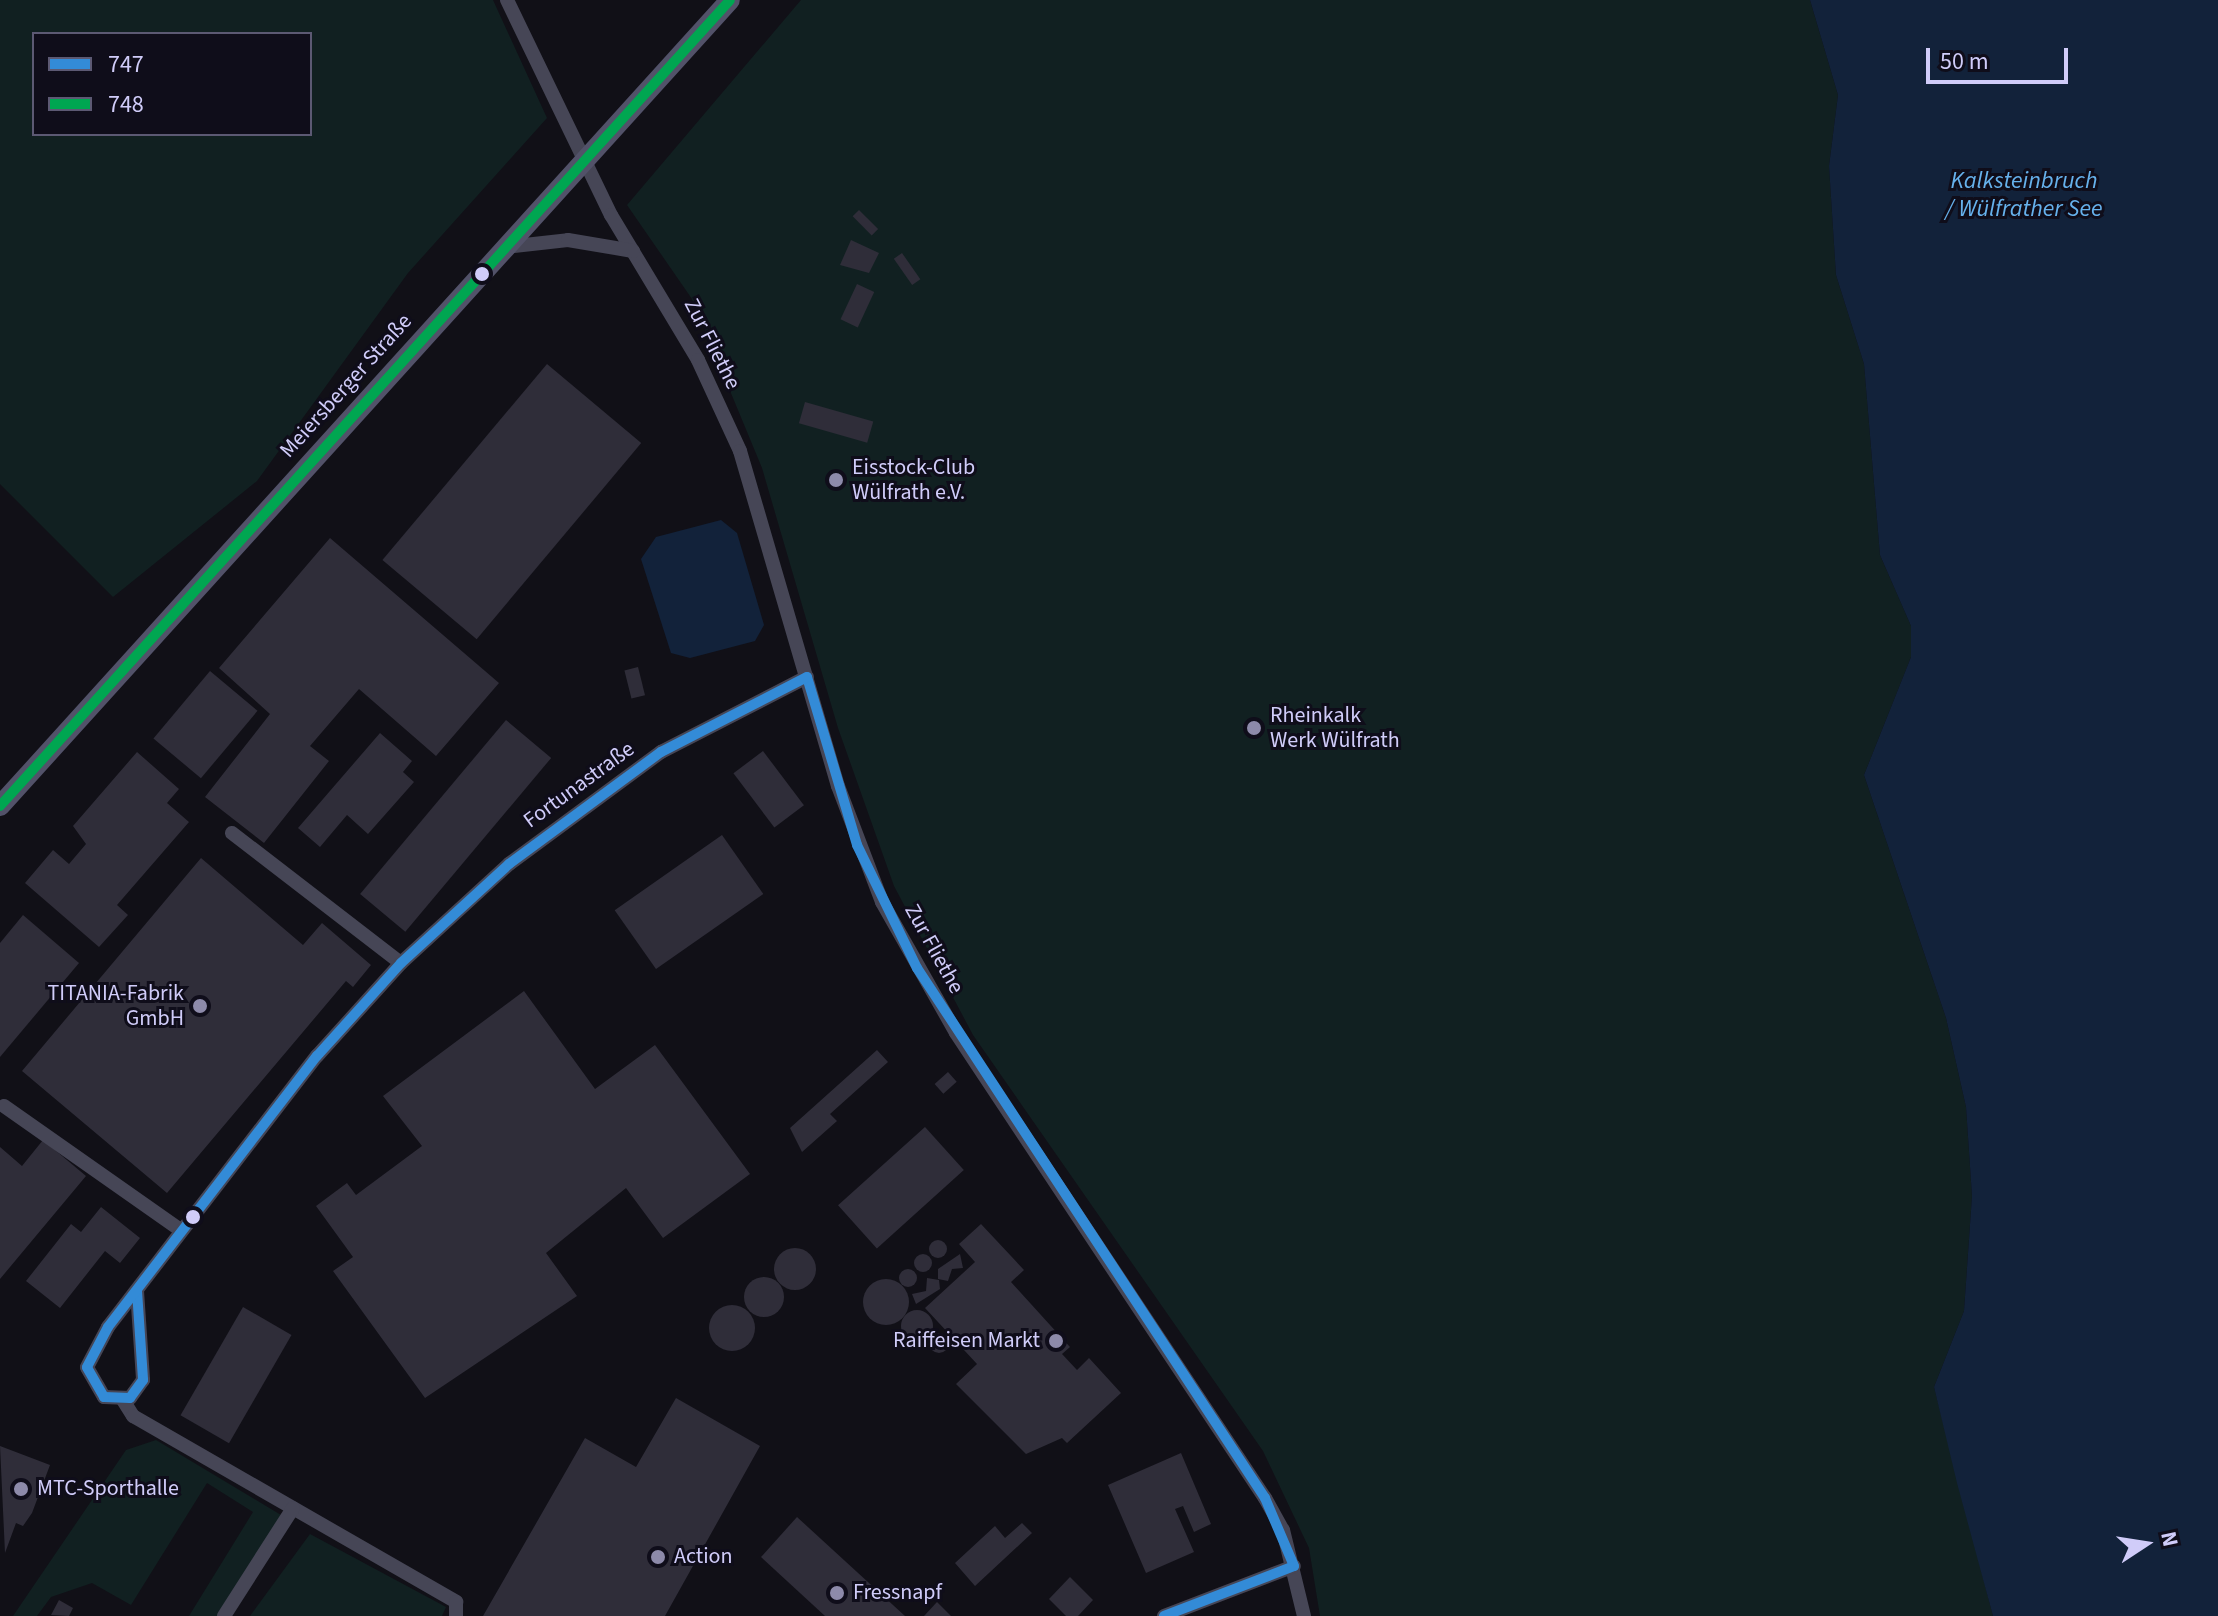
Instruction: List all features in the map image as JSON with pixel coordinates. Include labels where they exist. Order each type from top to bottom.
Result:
[{"type":"main road","name":"Meiersberger Straße","points":[[0,806],[730,0]]},
{"type":"street","name":"Zur Fliethe","points":[[507,0],[633,251],[698,360],[740,451],[857,845],[917,968],[1265,1498],[1294,1566],[1304,1616]]},
{"type":"street","points":[[505,247],[568,240],[633,251]]},
{"type":"street","name":"Fortunastraße","points":[[123,1400],[104,1397],[87,1367],[179,1229],[401,963],[509,864],[661,752],[807,677]]},
{"type":"street","points":[[232,833],[401,963]]},
{"type":"street","points":[[4,1106],[179,1229]]},
{"type":"street","points":[[137,1291],[143,1380],[123,1400],[133,1416],[456,1602],[456,1616]]},
{"type":"street","points":[[224,1616],[293,1508]]},
{"type":"street","points":[[1164,1616],[1294,1566]]},
{"type":"shaded area","points":[[0,0],[493,0],[547,118],[408,273],[257,481],[113,597],[0,484]]},
{"type":"shaded area","points":[[801,0],[1810,0],[1838,95],[1829,166],[1836,275],[1864,364],[1880,555],[1911,626],[1911,657],[1864,775],[1946,1018],[1966,1107],[1972,1196],[1964,1311],[1934,1387],[1993,1616],[1320,1616],[1309,1548],[1263,1451],[973,1035],[894,886],[838,728],[762,468],[692,299],[627,205]]},
{"type":"shaded area","points":[[156,1440],[281,1515],[220,1616],[189,1616],[253,1512],[207,1483],[131,1605],[92,1583],[51,1597],[37,1616],[13,1616],[126,1450]]},
{"type":"shaded area","points":[[310,1534],[446,1607],[442,1616],[250,1616]]},
{"type":"water","name":"Kalksteinbruch / Wülfrather See","points":[[1810,0],[2218,0],[2218,1616],[1993,1616],[1957,1483],[1934,1387],[1964,1311],[1972,1196],[1966,1107],[1946,1018],[1864,775],[1911,657],[1911,626],[1880,555],[1864,364],[1836,275],[1829,166],[1838,95]]},
{"type":"water","points":[[721,520],[737,533],[764,625],[755,641],[690,658],[671,653],[641,559],[656,537]]},
{"type":"building","points":[[859,210],[878,229],[872,235],[853,216]]},
{"type":"building","points":[[851,240],[879,253],[869,273],[840,265]]},
{"type":"building","points":[[902,253],[920,279],[912,285],[894,259]]},
{"type":"building","points":[[857,284],[874,292],[858,327],[841,319]]},
{"type":"building","points":[[547,364],[641,443],[477,639],[382,560]]},
{"type":"building","points":[[805,402],[873,422],[867,443],[799,423]]},
{"type":"building","points":[[330,538],[499,683],[436,756],[359,689],[310,746],[329,761],[264,843],[205,797],[270,714],[219,668]]},
{"type":"building","points":[[638,667],[645,695],[631,699],[624,670]]},
{"type":"building","points":[[210,671],[257,711],[201,778],[153,738]]},
{"type":"building","points":[[506,720],[551,758],[405,932],[360,894]]},
{"type":"building","points":[[380,733],[412,761],[403,772],[414,782],[368,834],[347,815],[320,847],[298,828]]},
{"type":"building","points":[[763,751],[804,805],[774,828],[733,773]]},
{"type":"building","points":[[137,752],[179,789],[167,803],[189,822],[117,905],[128,915],[99,947],[25,883],[53,850],[69,864],[86,844],[73,826]]},
{"type":"building","points":[[722,835],[763,894],[656,969],[615,910]]},
{"type":"building","name":"TITANIA-Fabrik GmbH","points":[[201,858],[303,945],[322,923],[371,965],[353,987],[346,981],[167,1193],[22,1071]]},
{"type":"building","points":[[23,915],[79,963],[0,1057],[0,943]]},
{"type":"building","points":[[524,991],[595,1089],[655,1045],[750,1174],[663,1238],[626,1188],[546,1253],[577,1296],[425,1398],[333,1271],[353,1257],[316,1206],[347,1183],[356,1195],[422,1146],[383,1096]]},
{"type":"building","points":[[877,1050],[888,1062],[830,1114],[837,1121],[802,1152],[790,1128]]},
{"type":"building","points":[[948,1072],[957,1082],[943,1094],[935,1084]]},
{"type":"building","points":[[925,1127],[964,1170],[877,1248],[838,1205]]},
{"type":"building","points":[[43,1140],[86,1176],[0,1279],[0,1147],[22,1166]]},
{"type":"building","points":[[101,1207],[140,1238],[120,1263],[105,1251],[60,1308],[26,1281],[71,1224],[81,1232]]},
{"type":"building","points":[[981,1224],[1024,1270],[1011,1282],[1070,1347],[1062,1354],[1077,1370],[1089,1358],[1121,1393],[1067,1443],[1062,1438],[1026,1454],[956,1384],[977,1364],[925,1308],[975,1262],[959,1244]]},
{"type":"building","points":[[934,1240],[942,1240],[947,1249],[945,1256],[934,1258],[929,1253],[929,1245]]},
{"type":"building","points":[[795,1248],[810,1254],[816,1269],[810,1284],[795,1290],[780,1284],[774,1269],[780,1254]]},
{"type":"building","points":[[919,1254],[927,1254],[932,1263],[930,1270],[919,1272],[914,1267],[914,1259]]},
{"type":"building","points":[[960,1254],[963,1268],[952,1269],[948,1281],[938,1279],[938,1269]]},
{"type":"building","points":[[904,1269],[912,1269],[917,1278],[915,1285],[904,1287],[899,1282],[899,1274]]},
{"type":"building","points":[[764,1277],[778,1283],[784,1297],[778,1311],[764,1317],[750,1311],[744,1297],[750,1283]]},
{"type":"building","points":[[927,1278],[939,1280],[940,1289],[916,1304],[912,1294],[926,1291]]},
{"type":"building","points":[[886,1279],[902,1286],[909,1302],[902,1318],[886,1325],[870,1318],[863,1302],[870,1286]]},
{"type":"building","points":[[732,1305],[748,1312],[755,1328],[748,1344],[732,1351],[716,1344],[709,1328],[716,1312]]},
{"type":"building","points":[[243,1307],[291,1335],[229,1443],[181,1415]]},
{"type":"building","points":[[917,1310],[928,1315],[933,1326],[928,1337],[917,1342],[906,1337],[901,1326],[906,1315]]},
{"type":"building","points":[[939,1333],[946,1336],[949,1343],[946,1350],[939,1353],[932,1350],[929,1343],[932,1336]]},
{"type":"building","points":[[676,1398],[760,1446],[665,1616],[483,1616],[585,1438],[636,1467]]},
{"type":"building","name":"MTC-Sporthalle","points":[[0,1446],[50,1465],[32,1513],[23,1526],[16,1523],[5,1553]]},
{"type":"building","points":[[1181,1453],[1211,1524],[1194,1532],[1183,1506],[1175,1509],[1194,1552],[1146,1573],[1108,1485]]},
{"type":"building","points":[[797,1517],[905,1616],[825,1616],[761,1557]]},
{"type":"building","points":[[1022,1523],[1032,1533],[975,1586],[955,1563],[995,1526],[1005,1538]]},
{"type":"building","points":[[1070,1577],[1093,1600],[1078,1616],[1066,1616],[1049,1599]]},
{"type":"building","points":[[59,1600],[73,1608],[69,1616],[51,1615]]},
{"type":"building","points":[[937,1602],[951,1616],[924,1616]]},
{"type":"transit line","name":"748","points":[[0,806],[730,0]]},
{"type":"transit line","name":"747","points":[[807,677],[857,845],[917,968],[1265,1498],[1294,1566]]},
{"type":"transit line","name":"747","points":[[137,1291],[143,1380],[130,1398],[104,1397],[87,1367],[108,1327],[317,1056],[401,963],[509,864],[661,752],[807,677]]},
{"type":"transit line","name":"747","points":[[1164,1616],[1294,1566]]},
{"type":"place","name":"Eisstock-Club Wülfrath e.V.","points":[[836,480]]},
{"type":"place","name":"Rheinkalk Werk Wülfrath","points":[[1254,728]]},
{"type":"place","name":"TITANIA-Fabrik GmbH","points":[[200,1006]]},
{"type":"place","name":"Raiffeisen Markt","points":[[1056,1341]]},
{"type":"place","name":"MTC-Sporthalle","points":[[21,1489]]},
{"type":"place","name":"Action","points":[[658,1557]]},
{"type":"place","name":"Fressnapf","points":[[837,1593]]}]
